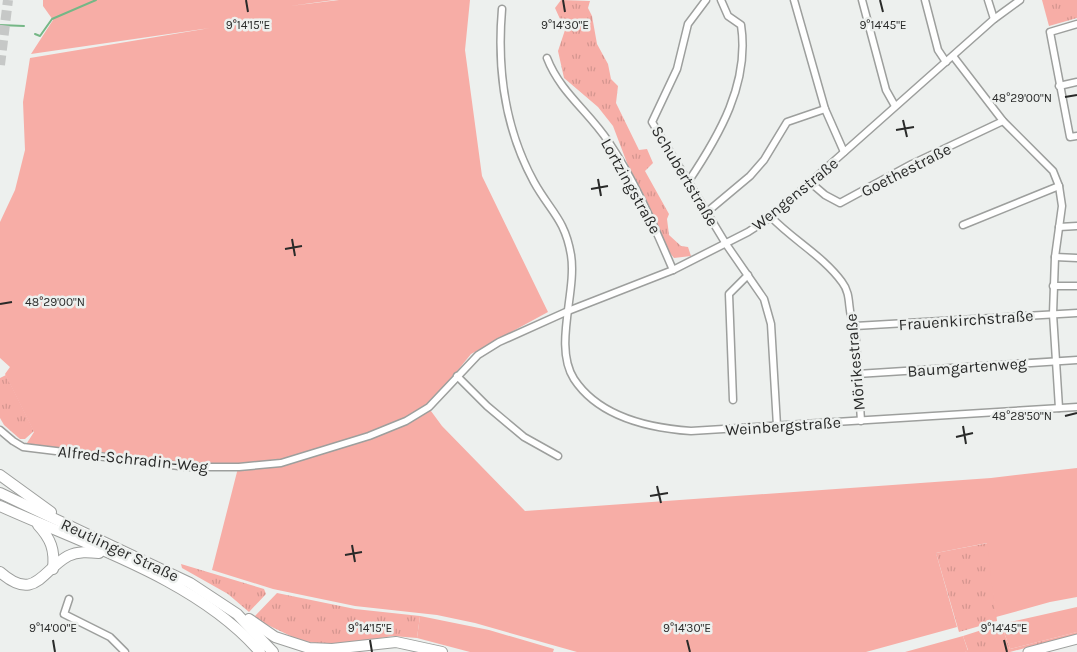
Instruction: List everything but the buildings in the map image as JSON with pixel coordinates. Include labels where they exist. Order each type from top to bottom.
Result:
[{"type":"main road","points":[[0,475],[76,530]]},
{"type":"main road","name":"Reutlinger Straße","points":[[0,493],[190,583],[232,616]]},
{"type":"main road","name":"Reutlinger Straße","points":[[0,506],[108,553],[232,616]]},
{"type":"main road","points":[[36,522],[51,542],[54,550],[53,569]]},
{"type":"main road","points":[[0,572],[9,579],[28,584],[37,582],[69,556],[77,553],[108,553]]},
{"type":"main road","points":[[232,616],[260,652]]},
{"type":"main road","points":[[232,616],[273,652]]},
{"type":"main road","points":[[232,616],[250,619],[275,637],[309,648],[332,649],[396,642],[442,652]]},
{"type":"main road","points":[[1028,652],[1077,640]]},
{"type":"street","name":"Schubertstraße","points":[[706,0],[688,24],[677,69],[652,122],[726,244],[764,299],[771,324],[777,426]]},
{"type":"street","points":[[688,182],[709,151],[726,119],[742,69],[744,45],[741,26],[728,16],[721,0]]},
{"type":"street","points":[[794,0],[826,109],[844,152]]},
{"type":"street","points":[[862,0],[886,90],[895,106]]},
{"type":"street","points":[[925,0],[938,50],[946,62]]},
{"type":"street","points":[[988,0],[994,19]]},
{"type":"street","name":"Wengenstraße","points":[[478,355],[499,342],[568,311],[673,270],[726,244],[771,217],[994,19],[1020,0]]},
{"type":"street","name":"Weinbergstraße","points":[[502,9],[499,40],[509,118],[525,164],[535,184],[563,224],[569,242],[571,274],[567,359],[573,377],[585,393],[600,405],[621,416],[669,430],[691,431],[1077,407]]},
{"type":"street","points":[[1077,24],[1050,32],[1070,137],[1077,136]]},
{"type":"street","points":[[954,56],[1003,121],[1053,170],[1059,186],[1062,201],[1053,286],[1059,408]]},
{"type":"street","name":"Lortzingstraße","points":[[548,58],[568,95],[607,139],[634,185],[673,270]]},
{"type":"street","points":[[1059,86],[1077,82]]},
{"type":"street","points":[[707,212],[750,176],[764,160],[787,122],[826,109]]},
{"type":"street","name":"Goethestraße","points":[[811,182],[825,195],[840,202],[912,164],[1003,121]]},
{"type":"street","points":[[963,225],[1059,186]]},
{"type":"street","name":"Mörikestraße","points":[[771,217],[788,235],[826,263],[844,283],[850,298],[850,319],[855,326],[861,420]]},
{"type":"street","points":[[1059,227],[1077,226]]},
{"type":"street","points":[[1055,257],[1077,258]]},
{"type":"street","points":[[733,400],[729,294],[748,275]]},
{"type":"street","points":[[1053,286],[1077,286]]},
{"type":"street","name":"Frauenkirchstraße","points":[[855,326],[1077,313]]},
{"type":"street","name":"Alfred-Schradin-Weg","points":[[0,430],[13,442],[23,446],[187,468],[239,467],[281,463],[369,436],[406,421],[429,407],[478,355]]},
{"type":"street","name":"Baumgartenweg","points":[[857,374],[1077,360]]},
{"type":"street","points":[[457,376],[487,406],[524,437],[558,456]]},
{"type":"street","points":[[68,599],[64,614],[110,637],[125,652]]},
{"type":"green space","points":[[43,0],[334,0],[290,6],[339,0],[470,0],[465,50],[482,176],[548,312],[471,354],[428,407],[442,426],[525,511],[991,478],[1077,468],[1077,597],[1050,602],[996,617],[987,543],[936,553],[957,627],[866,652],[577,652],[475,623],[437,615],[355,606],[273,589],[212,570],[238,468],[281,464],[405,420],[281,462],[187,467],[25,446],[34,432],[5,374],[10,367],[0,358],[0,222],[15,190],[25,150],[23,102],[30,58],[210,28],[31,54],[53,20],[43,6]]},
{"type":"green space","points":[[561,0],[590,1],[588,8],[592,16],[597,44],[608,64],[611,79],[618,86],[616,103],[639,150],[647,149],[653,163],[645,171],[669,214],[667,219],[669,235],[681,246],[688,247],[691,256],[674,258],[665,247],[635,184],[613,126],[598,107],[564,78],[558,51],[565,30],[555,8]]},
{"type":"green space","points":[[1042,0],[1077,0],[1077,18],[1049,26]]},
{"type":"green space","points":[[6,375],[34,431],[25,439],[20,439],[4,425],[0,418],[0,378]]},
{"type":"green space","points":[[988,543],[997,621],[959,632],[936,553]]},
{"type":"green space","points":[[181,564],[264,589],[266,594],[249,612],[228,594],[182,568]]},
{"type":"green space","points":[[277,593],[355,609],[420,616],[417,638],[393,636],[349,643],[320,644],[299,640],[253,618]]},
{"type":"green space","points":[[1077,607],[1077,632],[1010,649],[1001,624]]},
{"type":"green space","points":[[420,616],[489,630],[554,649],[553,652],[470,652],[417,638]]},
{"type":"green space","points":[[1001,624],[1010,649],[1077,632],[1077,634],[1010,652],[965,652],[968,650],[963,636],[991,627],[984,634]]},
{"type":"green space","points":[[963,636],[968,651],[965,652],[905,652]]},
{"type":"waterway","points":[[35,34],[40,36],[52,19],[96,0]]},
{"type":"waterway","points":[[0,25],[24,26]]},
{"type":"tunnel","points":[[0,65],[8,0]]}]
